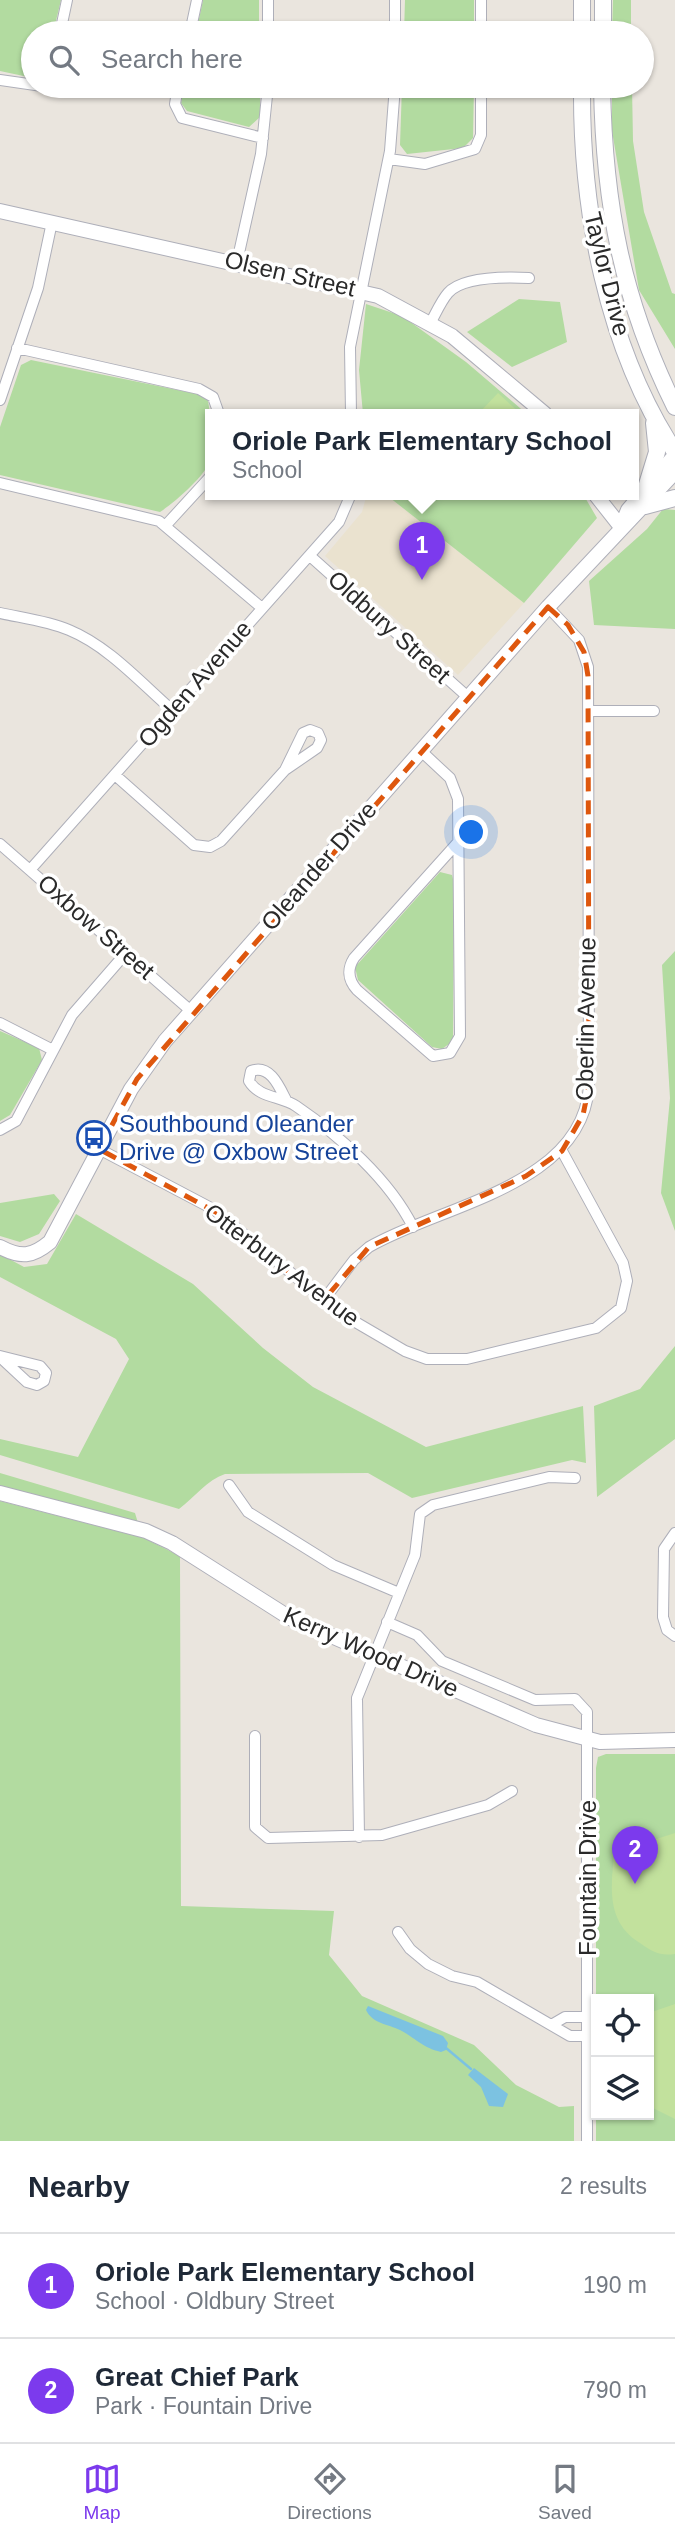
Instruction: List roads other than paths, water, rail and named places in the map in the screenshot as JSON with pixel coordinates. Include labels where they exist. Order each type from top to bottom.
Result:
[{"type":"main road","points":[[582,0],[582,21]]},
{"type":"main road","points":[[603,0],[603,21]]},
{"type":"main road","name":"Taylor Drive","points":[[582,98],[584,168],[604,282],[615,321],[650,407],[675,454]]},
{"type":"main road","name":"Taylor Drive","points":[[602,98],[618,253],[638,323],[671,392],[675,407]]},
{"type":"main road","points":[[650,407],[657,452],[645,498],[675,498]]},
{"type":"street","points":[[63,21],[67,0]]},
{"type":"street","points":[[193,21],[197,0]]},
{"type":"street","points":[[268,0],[268,21]]},
{"type":"street","points":[[395,0],[395,21]]},
{"type":"street","points":[[481,0],[481,21]]},
{"type":"street","points":[[0,80],[21,83]]},
{"type":"street","points":[[176,98],[175,104],[182,118],[263,138]]},
{"type":"street","points":[[237,262],[263,138],[267,98]]},
{"type":"street","points":[[351,409],[349,356],[389,159],[394,98]]},
{"type":"street","points":[[389,159],[425,164],[475,149],[481,135],[481,98]]},
{"type":"street","name":"Olsen Street","points":[[0,211],[361,290],[388,300],[430,322],[463,344],[539,409]]},
{"type":"street","points":[[0,400],[38,288],[52,222]]},
{"type":"street","points":[[430,322],[446,295],[456,287],[495,276],[529,278]]},
{"type":"street","points":[[17,348],[199,389],[213,397],[217,409]]},
{"type":"street","name":"Oleander Drive","points":[[645,498],[675,454]]},
{"type":"street","name":"Oleander Drive","points":[[0,1247],[16,1256],[35,1255],[50,1242],[137,1079],[191,1011],[621,527],[628,510],[675,472]]},
{"type":"street","points":[[166,525],[205,482]]},
{"type":"street","points":[[0,483],[142,515],[166,525],[262,608]]},
{"type":"street","name":"Ogden Avenue","points":[[30,870],[310,556],[339,522],[349,500]]},
{"type":"street","points":[[600,500],[621,527]]},
{"type":"street","name":"Oldbury Street","points":[[310,556],[469,698]]},
{"type":"street","name":"Oberlin Avenue","points":[[323,1301],[359,1255],[373,1244],[532,1173],[562,1151],[579,1125],[588,1096],[589,711],[584,652],[575,633],[548,607]]},
{"type":"street","points":[[0,613],[50,624],[79,635],[110,656],[172,710]]},
{"type":"street","points":[[589,711],[654,711]]},
{"type":"street","points":[[421,751],[446,773],[456,789],[459,841],[460,1036],[455,1049],[438,1056],[428,1054],[357,990],[351,982],[349,968],[354,958],[459,841]]},
{"type":"street","points":[[115,775],[194,845],[205,848],[221,842],[285,770]]},
{"type":"street","name":"Oxbow Street","points":[[0,844],[191,1011]]},
{"type":"street","points":[[0,1130],[16,1121],[72,1015],[125,953]]},
{"type":"street","points":[[0,1023],[53,1050]]},
{"type":"street","points":[[286,1100],[380,1177],[402,1204],[413,1227]]},
{"type":"street","name":"Otterbury Avenue","points":[[99,1149],[225,1217],[323,1301],[405,1351],[435,1361],[477,1357],[596,1328],[608,1321],[624,1301],[626,1271],[562,1151]]},
{"type":"street","points":[[359,1837],[357,1703],[374,1653],[415,1555],[420,1514],[428,1506],[549,1477],[575,1478]]},
{"type":"street","points":[[229,1485],[241,1506],[259,1519],[333,1565],[399,1593]]},
{"type":"street","name":"Kerry Wood Drive","points":[[0,1493],[146,1531],[172,1543],[290,1618],[528,1722],[588,1740],[675,1740]]},
{"type":"street","points":[[675,1533],[664,1545],[663,1579],[663,1622],[675,1636]]},
{"type":"street","name":"Fountain Drive","points":[[387,1622],[417,1635],[442,1661],[535,1700],[575,1699],[581,1702],[587,1712],[587,2141]]},
{"type":"street","points":[[255,1736],[254,1820],[259,1833],[268,1838],[382,1835],[488,1805],[512,1791]]},
{"type":"street","points":[[398,1932],[410,1949],[428,1965],[452,1976],[477,1982],[536,2019],[553,2024],[569,2036],[587,2036]]},
{"type":"street","points":[[553,2024],[565,2017],[587,2017]]},
{"type":"water","points":[[368,2006],[443,2036],[448,2043],[446,2050],[441,2052],[429,2048],[400,2030],[377,2021],[366,2010]]},
{"type":"water","points":[[474,2068],[508,2094],[503,2107],[489,2106],[481,2087],[468,2075]]},
{"type":"waterway","points":[[446,2048],[471,2069]]},
{"type":"place","name":"Oriole Park Elementary School","points":[[422,580]]},
{"type":"place","name":"Southbound Oleander Drive @ Oxbow Street","points":[[94,1138]]},
{"type":"place","name":"Great Chief Park","points":[[635,1884]]}]
